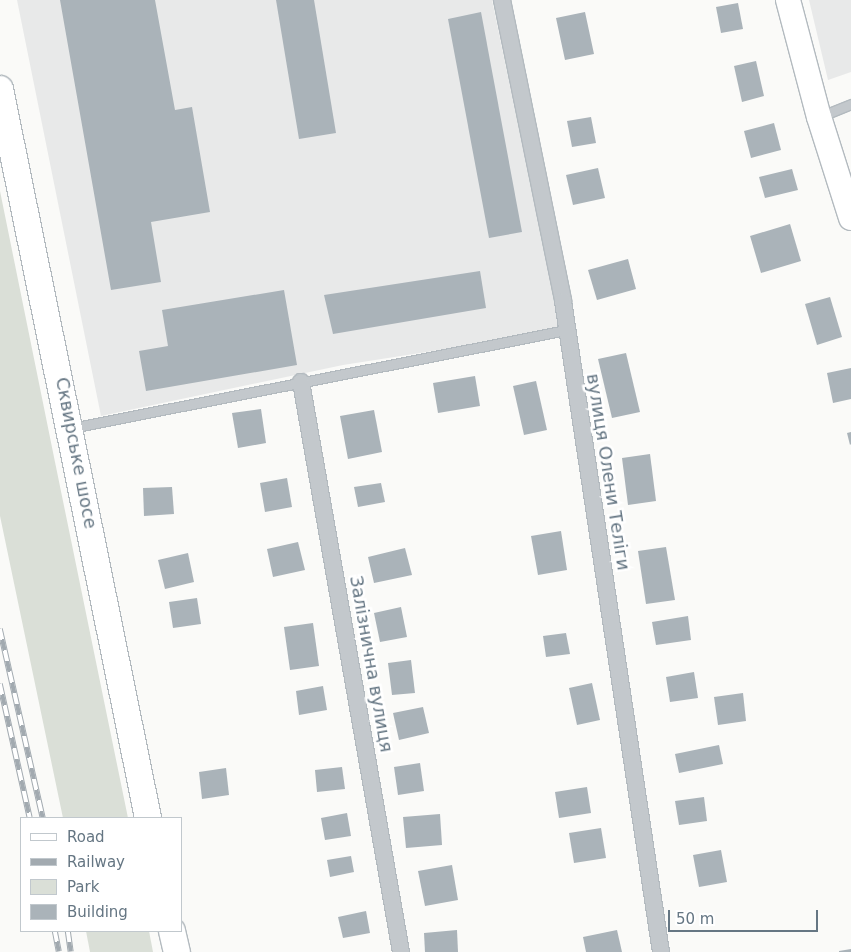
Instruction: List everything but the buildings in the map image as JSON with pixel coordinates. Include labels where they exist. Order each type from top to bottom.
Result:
[{"type":"main road","name":"Сквирське шосе","points":[[0,89],[71,428],[148,817]]},
{"type":"main road","points":[[172,932],[177,952]]},
{"type":"street","name":"вулиця Олени Теліги","points":[[502,0],[561,291],[661,952]]},
{"type":"street","points":[[788,0],[819,117],[851,218]]},
{"type":"street","name":"Залізнична вулиця","points":[[301,382],[401,952]]},
{"type":"lane","points":[[819,117],[851,104]]},
{"type":"lane","points":[[71,428],[566,330]]},
{"type":"shaded area","points":[[17,0],[492,0],[561,331],[343,365],[101,416]]},
{"type":"shaded area","points":[[809,0],[851,0],[851,72],[828,80]]},
{"type":"green space","points":[[0,191],[128,817],[63,817],[0,516]]},
{"type":"green space","points":[[86,932],[149,932],[153,952],[90,952]]},
{"type":"railway","points":[[0,629],[43,817]]},
{"type":"railway","points":[[0,684],[30,817]]},
{"type":"railway","points":[[55,932],[59,952]]},
{"type":"railway","points":[[68,932],[71,952]]}]
